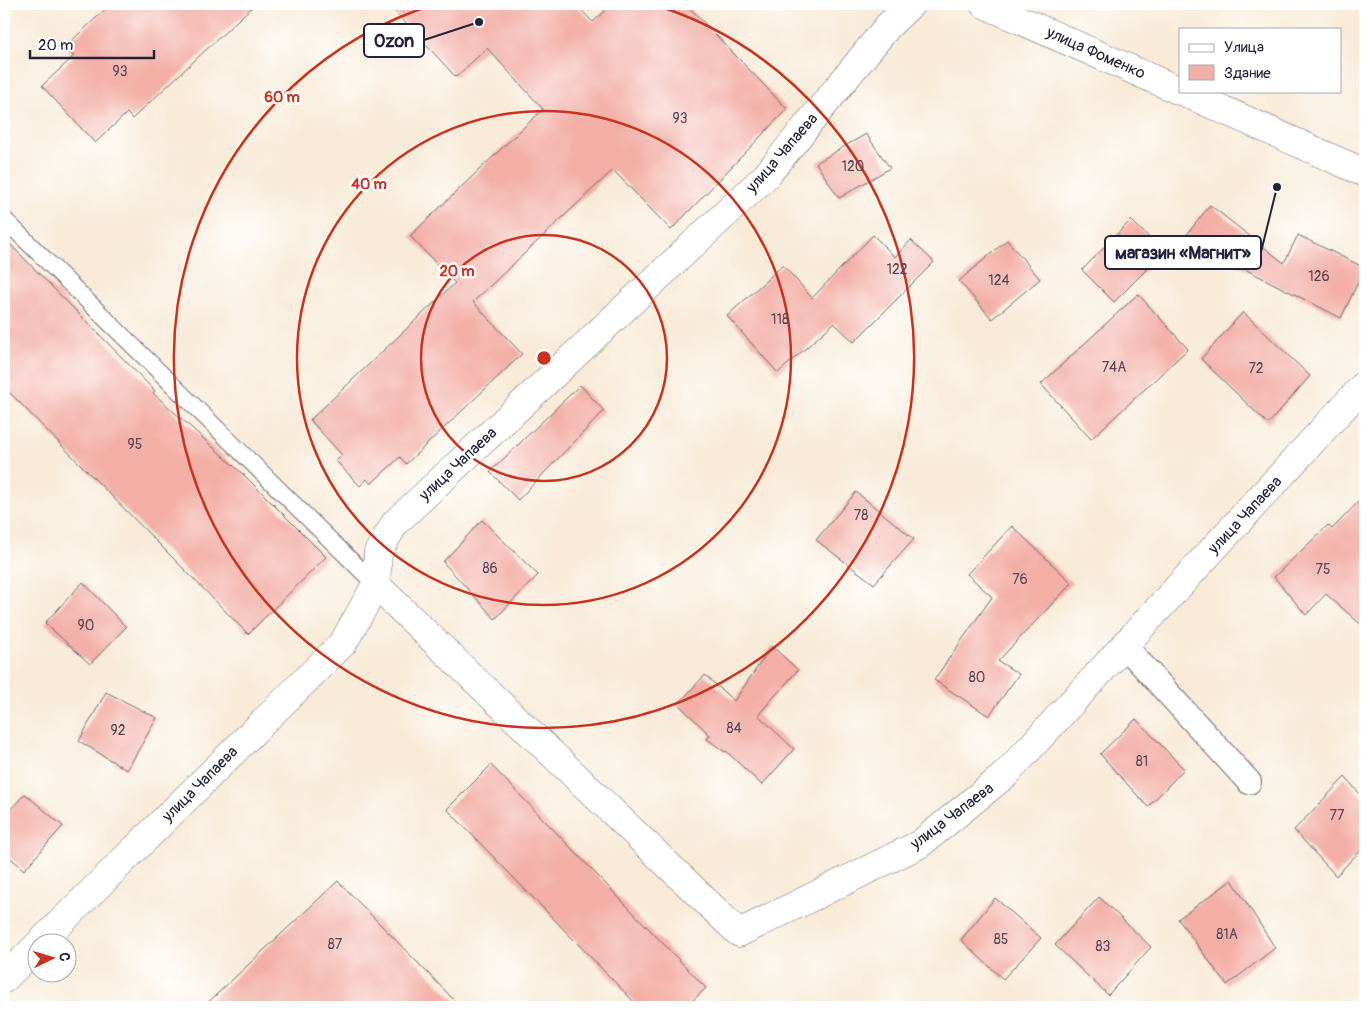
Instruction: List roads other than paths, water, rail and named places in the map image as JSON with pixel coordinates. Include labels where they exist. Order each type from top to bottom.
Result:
[{"type":"street","name":"улица Чапаева","points":[[48,934],[343,643],[376,585],[378,552],[395,523],[766,176],[888,26],[911,4]]},
{"type":"street","name":"улица Фоменко","points":[[984,4],[1179,90]]},
{"type":"street","name":"улица Фоменко","points":[[1183,92],[1365,173]]},
{"type":"street","name":"улица Чапаева","points":[[376,585],[739,933],[920,844],[1006,774],[1365,384]]},
{"type":"street","points":[[1124,646],[1249,782]]},
{"type":"street","name":"улица Чапаева","points":[[4,979],[28,954]]},
{"type":"lane","points":[[4,219],[376,585]]},
{"type":"place","name":"Ozon","points":[[479,22]]},
{"type":"place","name":"магазин «Магнит»","points":[[1277,187]]}]
